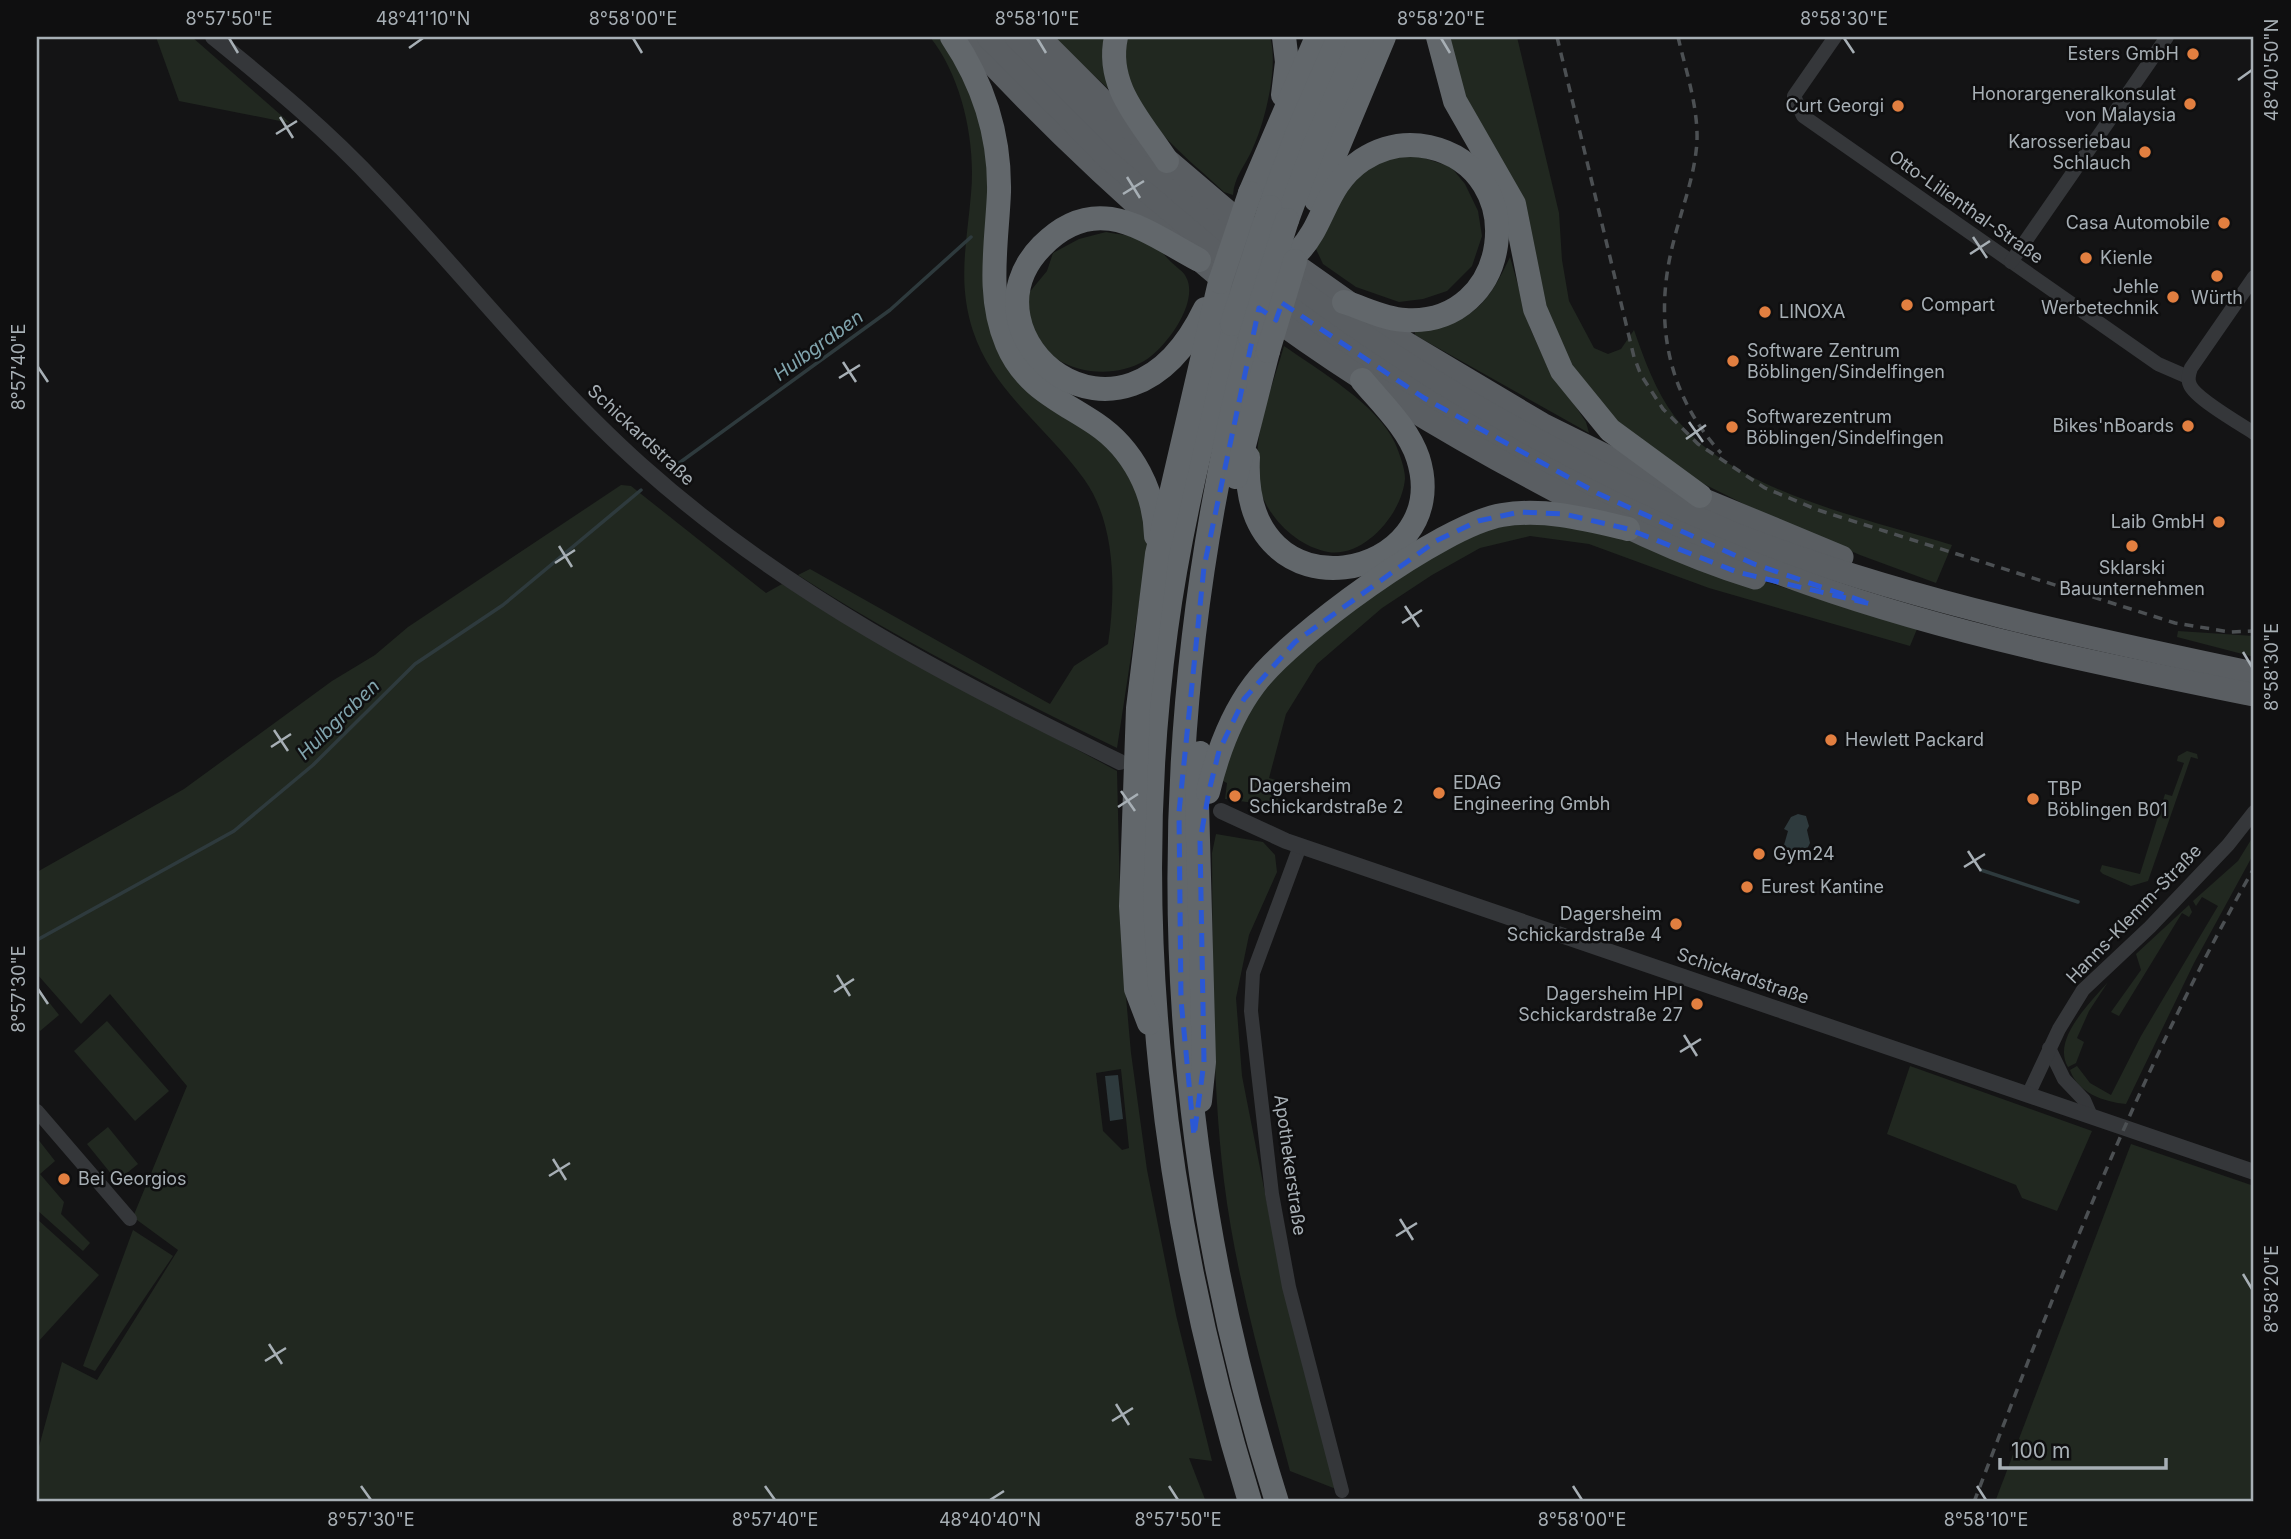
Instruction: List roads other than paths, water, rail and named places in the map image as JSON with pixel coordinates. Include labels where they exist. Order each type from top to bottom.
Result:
[{"type":"highway","points":[[952,37],[978,84],[995,142],[999,188],[994,282],[998,316],[1007,345],[1021,369],[1041,390],[1096,424],[1125,450],[1149,494],[1156,530],[1157,554]]},
{"type":"highway","points":[[967,37],[1083,157],[1199,260],[1288,329],[1362,380],[1479,450],[1628,529],[1759,579],[1871,604]]},
{"type":"highway","points":[[988,37],[1080,132],[1168,212],[1288,307],[1388,376],[1489,437],[1634,511],[1754,564],[1871,604],[1962,631],[2057,654],[2254,695]]},
{"type":"highway","points":[[1016,37],[1101,124],[1199,211],[1309,297],[1408,365],[1511,427],[1641,492],[1760,544],[1895,588],[2066,633],[2254,673]]},
{"type":"highway","points":[[1039,37],[1105,105],[1216,204],[1344,302],[1434,361],[1542,424],[1649,477],[1879,571],[1895,588]]},
{"type":"highway","points":[[1116,37],[1114,60],[1119,86],[1126,102],[1167,161]]},
{"type":"highway","points":[[1284,37],[1287,62],[1282,115],[1288,229]]},
{"type":"highway","points":[[1282,115],[1317,37]]},
{"type":"highway","points":[[1288,229],[1297,134],[1339,37]]},
{"type":"highway","points":[[1250,1502],[1221,1404],[1192,1277],[1173,1170],[1158,1051],[1151,861],[1161,672],[1187,505],[1234,326],[1288,229],[1315,144],[1362,37]]},
{"type":"highway","points":[[1158,1051],[1136,989],[1131,880],[1138,708],[1157,554],[1196,380],[1234,326],[1288,229],[1354,104],[1384,37]]},
{"type":"highway","points":[[1438,37],[1455,101],[1514,204],[1535,309],[1562,372],[1610,430],[1700,496]]},
{"type":"highway","points":[[1344,302],[1383,316],[1408,320],[1436,316],[1462,304],[1482,284],[1496,254],[1496,214],[1487,190],[1470,168],[1446,152],[1412,145],[1384,149],[1363,159],[1347,173],[1323,207],[1288,229],[1220,282],[1234,326],[1250,420],[1248,491],[1264,531],[1278,547],[1306,564],[1336,569],[1362,565],[1390,550],[1410,527],[1417,512],[1422,485],[1414,447],[1404,430],[1362,380]]},
{"type":"highway","points":[[1199,260],[1140,225],[1104,218],[1083,220],[1055,234],[1031,260],[1021,286],[1020,317],[1031,348],[1050,370],[1079,386],[1106,390],[1135,385],[1161,369],[1190,337],[1234,326]]},
{"type":"highway","points":[[1234,326],[1224,456],[1204,567],[1179,811],[1181,989],[1194,1136],[1220,1284],[1243,1384],[1277,1502]]},
{"type":"highway","points":[[1194,1136],[1204,1062],[1197,803],[1209,647],[1227,523],[1250,420]]},
{"type":"highway","points":[[1200,841],[1216,760],[1244,699],[1273,662],[1352,600],[1436,541],[1478,521],[1499,515],[1520,512],[1564,514],[1628,529]]},
{"type":"street","name":"Schickardstraße","points":[[212,37],[334,141],[581,407],[635,460],[711,524],[785,579],[879,638],[1120,762]]},
{"type":"street","name":"Otto-Lilienthal-Straße","points":[[1835,37],[1794,96],[1799,112],[2166,369],[2188,377]]},
{"type":"street","points":[[2011,262],[2167,37]]},
{"type":"street","points":[[2254,277],[2191,368],[2188,377],[2193,389],[2254,433]]},
{"type":"street","name":"Schickardstraße","points":[[1221,811],[1300,845],[2254,1172]]},
{"type":"street","name":"Hanns-Klemm-Straße","points":[[2028,1095],[2049,1048],[2083,990],[2158,918],[2228,845],[2254,812]]},
{"type":"street","name":"Apothekerstraße","points":[[1300,845],[1254,973],[1251,1011],[1272,1194],[1289,1287],[1342,1491]]},
{"type":"street","points":[[2049,1048],[2064,1079],[2084,1100],[2091,1116]]},
{"type":"street","points":[[37,1111],[130,1219]]},
{"type":"waterway","name":"Hulbgraben","points":[[675,466],[890,310],[971,237]]},
{"type":"waterway","name":"Hulbgraben","points":[[37,940],[234,831],[313,765],[415,664],[503,605],[641,490]]},
{"type":"waterway","points":[[1981,870],[2078,902]]},
{"type":"railway","points":[[1557,37],[1634,357],[1641,375],[1663,409],[1698,444],[1765,488],[1818,510],[2175,623],[2230,632],[2254,631]]},
{"type":"railway","points":[[1678,37],[1694,102],[1697,141],[1691,179],[1668,269],[1665,326],[1676,380],[1702,430],[1721,453]]},
{"type":"railway","points":[[1974,1502],[2102,1179],[2173,1022],[2254,868]]},
{"type":"place","name":"Esters GmbH","points":[[2193,54]]},
{"type":"place","name":"Honorargeneralkonsulat von Malaysia","points":[[2190,104]]},
{"type":"place","name":"Curt Georgi","points":[[1898,106]]},
{"type":"place","name":"Karosseriebau Schlauch","points":[[2145,152]]},
{"type":"place","name":"Casa Automobile","points":[[2224,223]]},
{"type":"place","name":"Kienle","points":[[2086,258]]},
{"type":"place","name":"Würth","points":[[2217,276]]},
{"type":"place","name":"Jehle Werbetechnik","points":[[2173,297]]},
{"type":"place","name":"Compart","points":[[1907,305]]},
{"type":"place","name":"LINOXA","points":[[1765,312]]},
{"type":"place","name":"Software Zentrum Böblingen/Sindelfingen","points":[[1733,361]]},
{"type":"place","name":"Bikes'nBoards","points":[[2188,426]]},
{"type":"place","name":"Softwarezentrum Böblingen/Sindelfingen","points":[[1732,427]]},
{"type":"place","name":"Laib GmbH","points":[[2219,522]]},
{"type":"place","name":"Sklarski Bauunternehmen","points":[[2132,546]]},
{"type":"place","name":"Hewlett Packard","points":[[1831,740]]},
{"type":"place","name":"EDAG Engineering Gmbh","points":[[1439,793]]},
{"type":"place","name":"Dagersheim Schickardstraße 2","points":[[1235,796]]},
{"type":"place","name":"TBP Böblingen B01","points":[[2033,799]]},
{"type":"place","name":"Gym24","points":[[1759,854]]},
{"type":"place","name":"Eurest Kantine","points":[[1747,887]]},
{"type":"place","name":"Dagersheim Schickardstraße 4","points":[[1676,924]]},
{"type":"place","name":"Dagersheim HPI Schickardstraße 27","points":[[1697,1004]]},
{"type":"place","name":"Bei Georgios","points":[[64,1179]]}]
